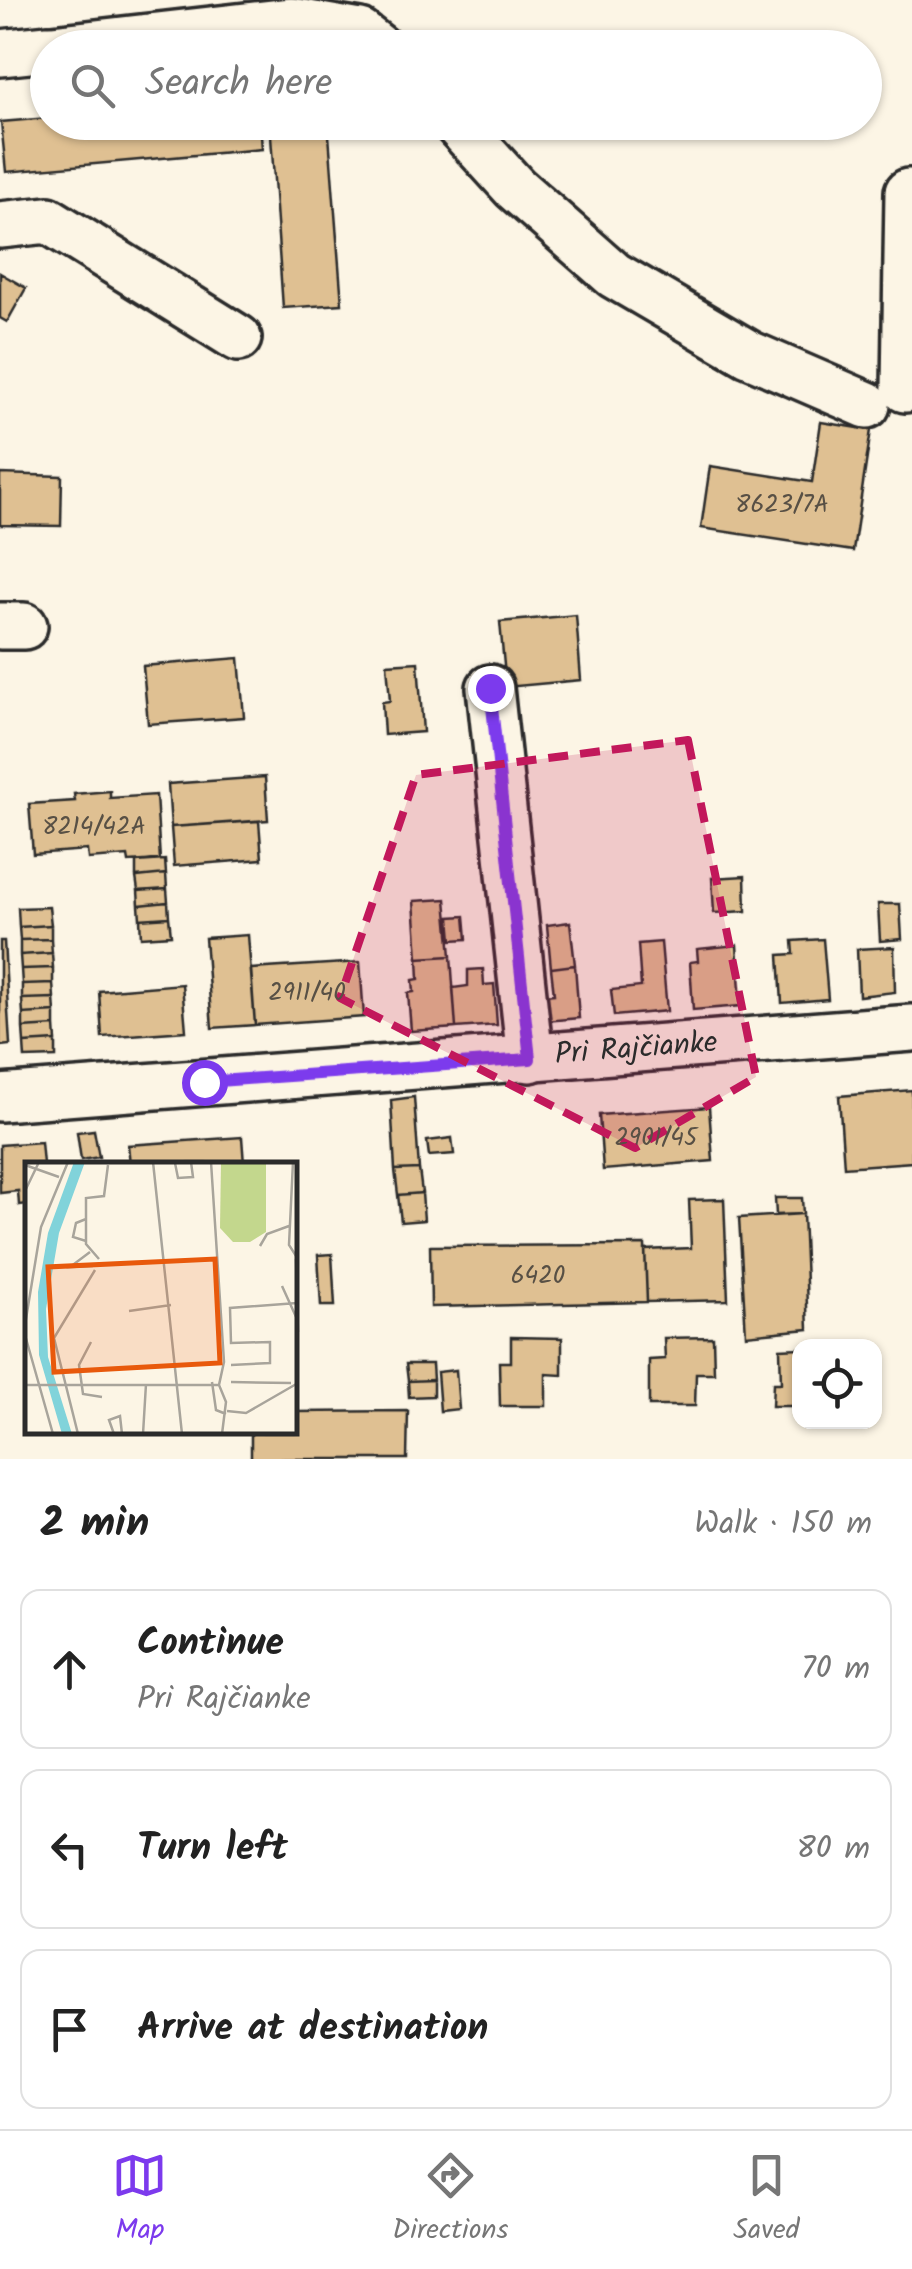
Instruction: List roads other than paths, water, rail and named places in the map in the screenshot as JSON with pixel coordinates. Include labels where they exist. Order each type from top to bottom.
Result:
[{"type":"street","points":[[210,30],[290,21],[342,30]]},
{"type":"street","points":[[0,53],[30,50]]},
{"type":"street","points":[[471,140],[515,188],[614,275],[749,354],[886,397],[908,192],[912,192]]},
{"type":"street","points":[[0,225],[48,220],[238,338]]},
{"type":"street","points":[[490,688],[530,1059]]},
{"type":"street","name":"Pri Rajčianke","points":[[0,1098],[912,1028]]}]
